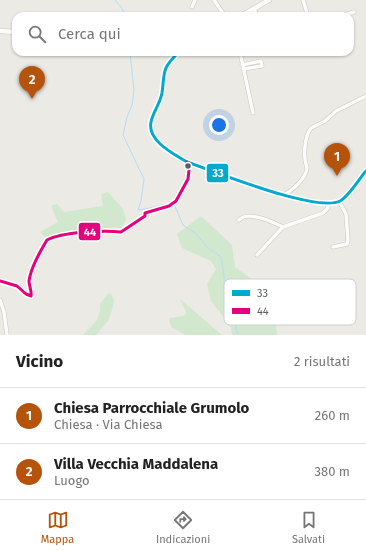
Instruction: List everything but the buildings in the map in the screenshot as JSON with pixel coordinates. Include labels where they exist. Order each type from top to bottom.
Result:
[{"type":"main road","points":[[248,12],[269,0]]},
{"type":"main road","points":[[0,31],[12,32]]},
{"type":"street","points":[[192,7],[194,0]]},
{"type":"street","points":[[214,0],[222,12]]},
{"type":"street","points":[[303,0],[307,12]]},
{"type":"street","points":[[175,56],[165,68],[162,95],[150,123],[154,137],[186,162],[284,195],[329,204],[339,201],[345,196],[366,171]]},
{"type":"street","points":[[241,56],[252,113]]},
{"type":"street","points":[[242,65],[261,61],[262,66],[243,70]]},
{"type":"street","points":[[284,195],[290,192],[303,177],[307,168],[305,156],[306,140],[307,134],[311,128],[325,121],[336,111],[366,96]]},
{"type":"street","points":[[0,281],[20,288],[29,296],[32,295],[29,284],[30,275],[47,240],[63,234],[111,231],[122,232],[145,216],[145,212],[169,206],[176,201],[188,179],[189,170],[186,162]]},
{"type":"street","points":[[334,247],[345,245],[348,241],[346,214],[339,201]]},
{"type":"street","points":[[257,255],[283,227],[323,213],[329,204]]},
{"type":"street","points":[[239,220],[245,216],[256,217],[274,222],[283,227]]},
{"type":"street","points":[[0,300],[4,312],[7,335]]},
{"type":"green space","points":[[108,192],[123,209],[126,220],[121,228],[62,233],[46,238],[40,232],[58,222],[51,206],[57,204],[64,212],[103,206],[101,194]]},
{"type":"green space","points":[[201,216],[232,245],[235,267],[252,279],[224,279],[224,317],[211,301],[207,284],[216,269],[211,261],[182,248],[177,234]]},
{"type":"green space","points":[[108,293],[111,294],[114,299],[108,321],[96,335],[83,335],[97,320],[100,304]]},
{"type":"green space","points":[[180,299],[222,335],[185,335],[171,327],[169,318],[184,316],[186,312]]},
{"type":"green space","points":[[230,325],[276,325],[277,335],[232,335]]},
{"type":"waterway","points":[[115,0],[124,12]]},
{"type":"waterway","points":[[130,56],[134,90],[132,105],[127,117],[123,135],[144,179],[141,201],[138,210],[171,203]]},
{"type":"waterway","points":[[174,204],[183,225],[195,233],[207,247],[221,257],[224,279]]},
{"type":"waterway","points":[[224,279],[224,289]]},
{"type":"waterway","points":[[236,325],[238,335]]},
{"type":"transit line","name":"33","points":[[175,56],[165,71],[161,97],[151,122],[151,129],[157,141],[175,155],[187,162],[265,189],[310,201],[328,203],[343,199],[366,171]]},
{"type":"transit line","name":"44","points":[[0,281],[17,286],[26,294],[31,296],[29,281],[30,276],[36,260],[47,240],[62,235],[83,232],[121,232],[145,216],[145,213],[169,206],[176,201],[188,179],[189,170],[187,162]]},
{"type":"place","name":"Villa Vecchia Maddalena","points":[[32,99]]},
{"type":"place","name":"Chiesa Parrocchiale Grumolo","points":[[337,176]]}]
